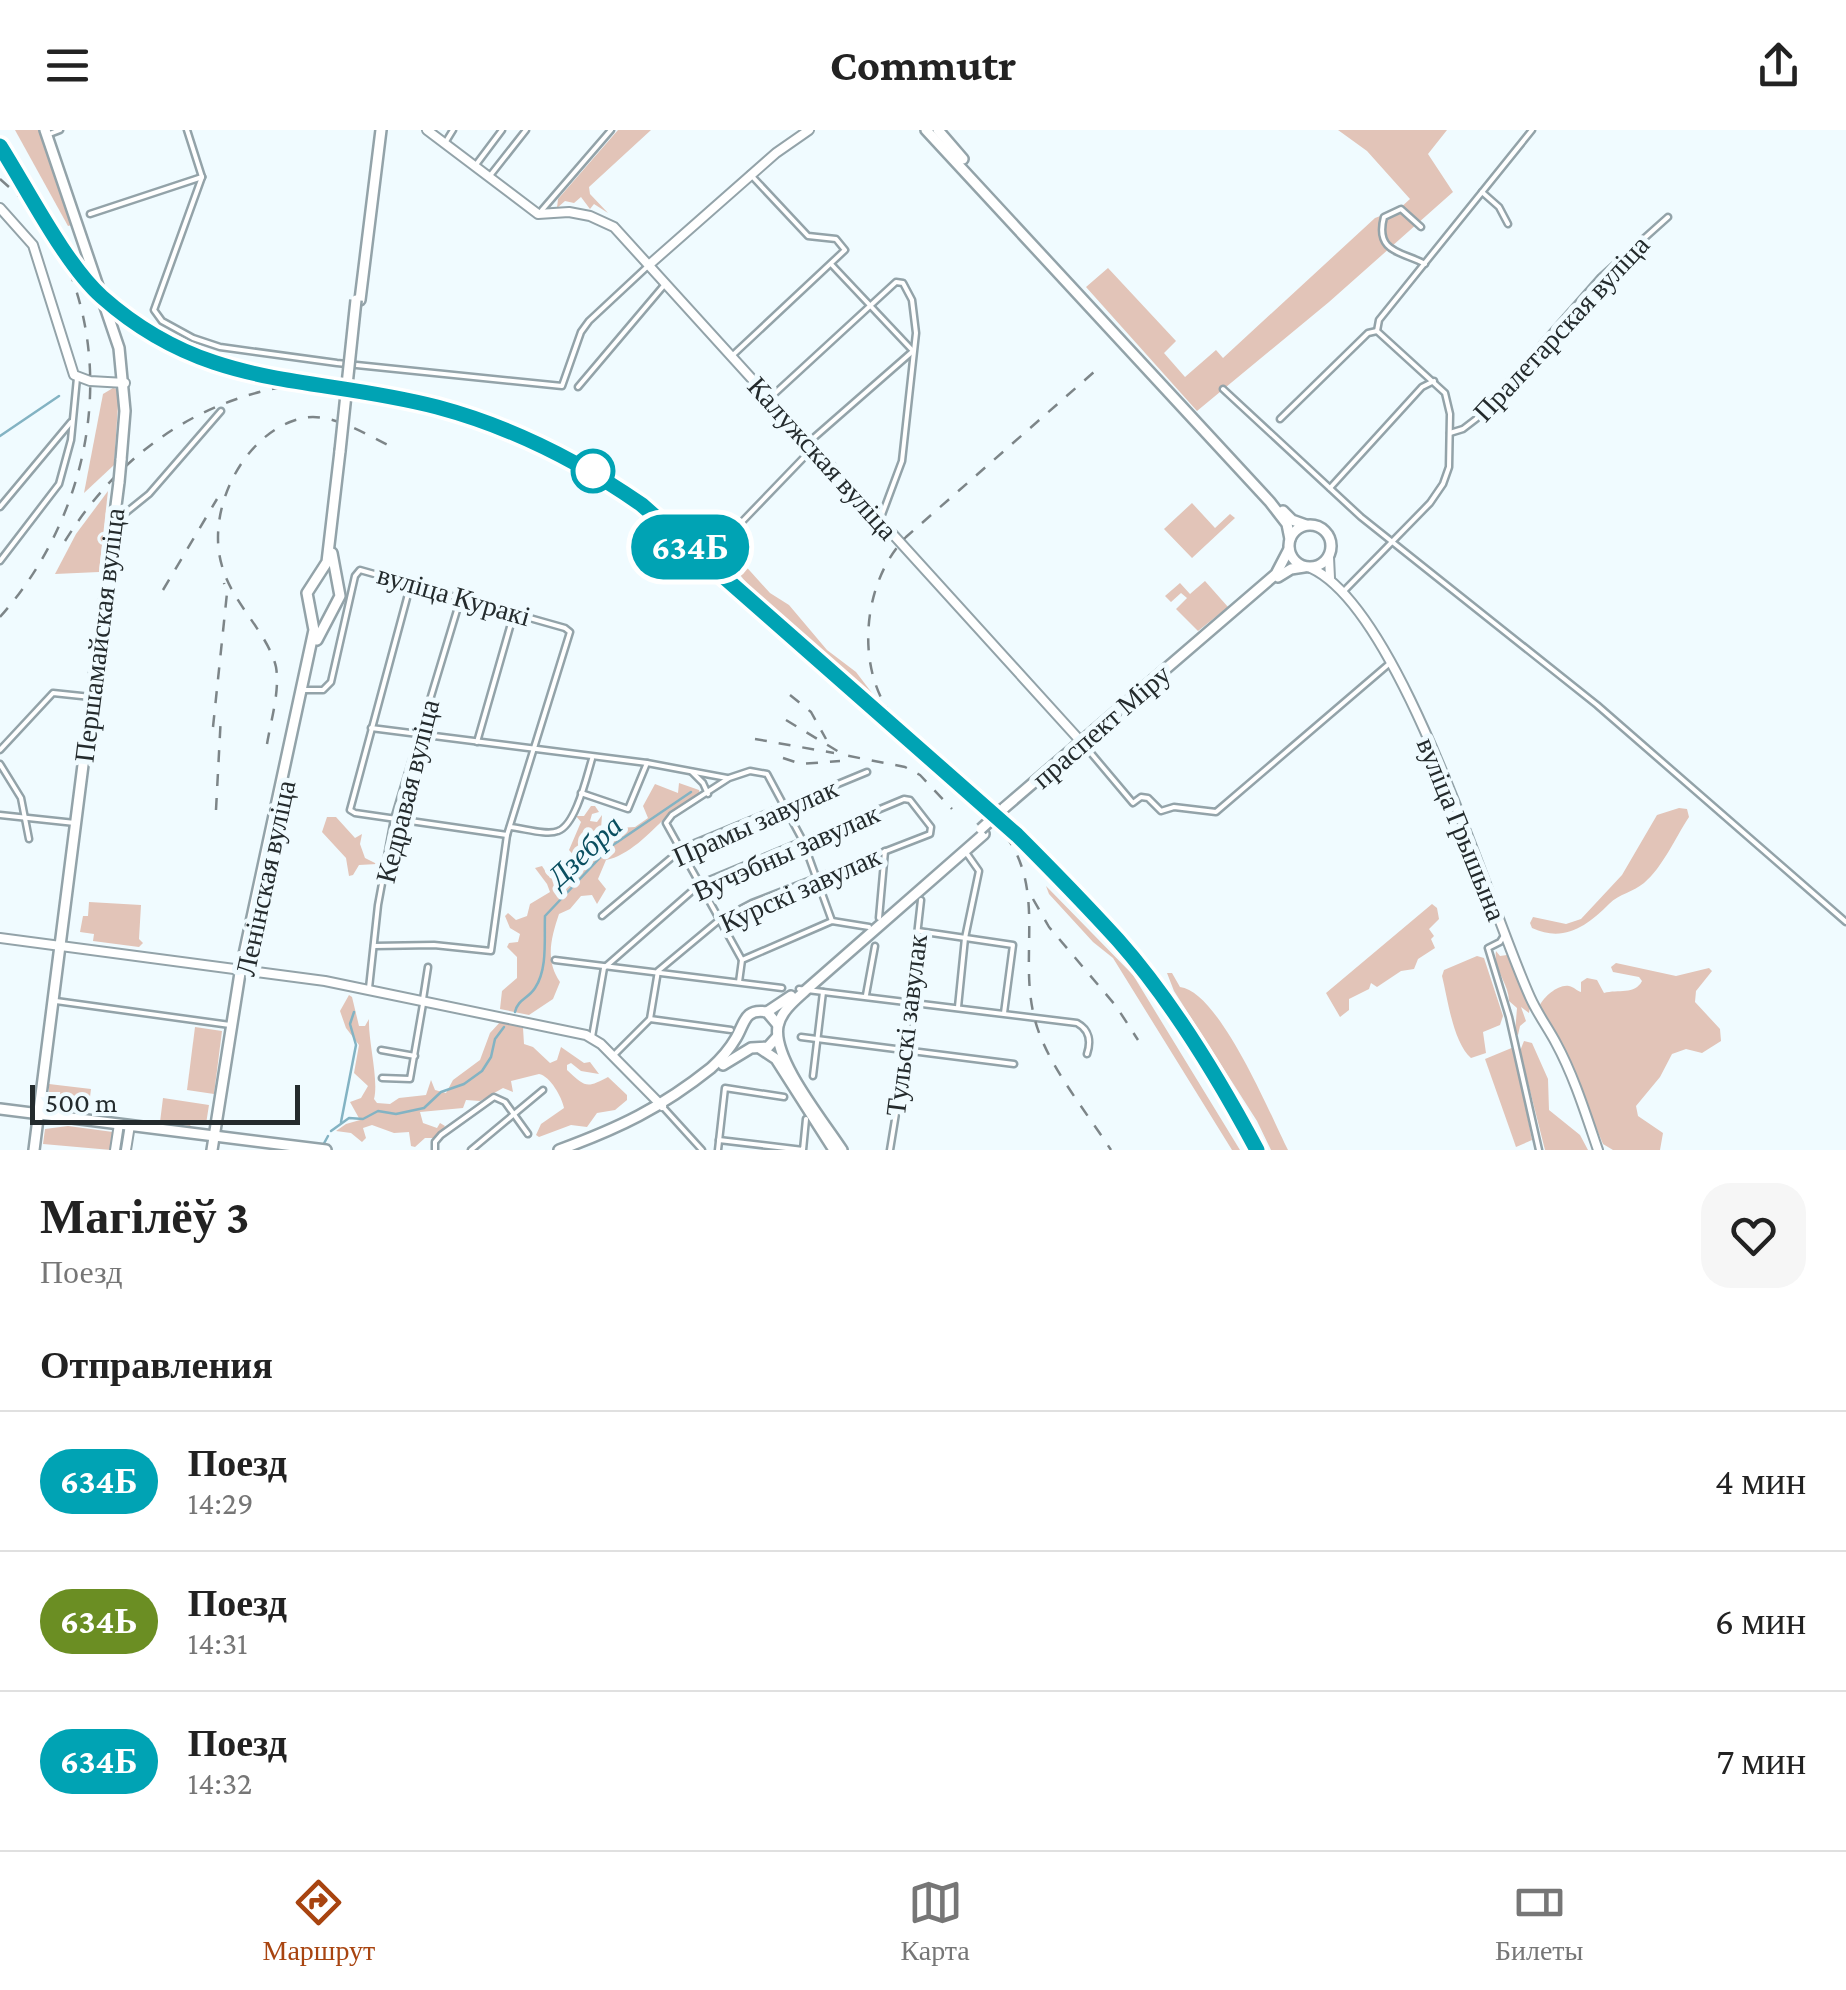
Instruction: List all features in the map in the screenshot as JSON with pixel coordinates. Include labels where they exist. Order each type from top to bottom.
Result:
[{"type":"main road","points":[[342,451],[327,562],[307,593],[312,608],[321,612],[332,610],[340,596],[331,562],[378,130]]},
{"type":"main road","points":[[926,130],[1270,502],[1287,524],[1295,562],[1308,567],[1321,565],[1329,558],[1332,544],[1328,534],[1320,527],[1286,515],[938,130]]},
{"type":"main road","name":"Першамайская вуліца","points":[[34,1150],[121,460],[124,384],[115,334],[46,132]]},
{"type":"main road","points":[[1290,544],[1306,525]]},
{"type":"main road","name":"праспект Міру","points":[[1084,745],[1276,574],[1290,544]]},
{"type":"main road","name":"праспект Міру","points":[[572,1150],[663,1108],[730,1059],[770,1046],[787,1008],[879,918],[1282,574],[1308,567]]},
{"type":"main road","points":[[316,581],[327,580],[336,586]]},
{"type":"main road","name":"Ленінская вуліца","points":[[215,1142],[243,969],[314,630],[312,608]]},
{"type":"main road","name":"Ленінская вуліца","points":[[303,690],[319,631],[332,610]]},
{"type":"main road","name":"праспект Міру","points":[[559,1150],[663,1108],[724,1056],[747,1014],[766,1012],[803,990],[982,831]]},
{"type":"main road","points":[[766,1012],[778,1030],[781,1056],[842,1150]]},
{"type":"main road","points":[[735,1031],[756,1049],[776,1059],[834,1150]]},
{"type":"main road","points":[[0,1111],[215,1142],[326,1150]]},
{"type":"street","points":[[46,132],[60,130]]},
{"type":"street","points":[[187,130],[202,177],[156,303],[156,314],[162,322],[220,347],[562,386],[581,332],[750,174],[808,130]]},
{"type":"street","points":[[426,130],[538,214],[611,130]]},
{"type":"street","points":[[445,143],[453,130]]},
{"type":"street","points":[[475,166],[502,130]]},
{"type":"street","points":[[489,177],[526,130]]},
{"type":"street","points":[[1377,330],[1379,320],[1532,130]]},
{"type":"street","points":[[731,356],[845,250],[836,239],[808,236],[750,174]]},
{"type":"street","points":[[90,214],[202,177]]},
{"type":"street","points":[[1482,192],[1508,224]]},
{"type":"street","points":[[0,208],[32,245],[77,377],[68,455],[60,484],[0,561]]},
{"type":"street","points":[[1421,227],[1401,209],[1384,217],[1382,226],[1384,239],[1396,254],[1425,264]]},
{"type":"street","name":"Калужская вуліца","points":[[538,214],[569,212],[606,222],[650,264],[1084,745]]},
{"type":"street","name":"Пралетарская вуліца","points":[[1450,434],[1473,422],[1601,278],[1668,217]]},
{"type":"street","points":[[831,264],[913,351]]},
{"type":"street","points":[[771,397],[901,281],[912,300],[916,333],[902,461],[880,520]]},
{"type":"street","points":[[578,387],[666,283]]},
{"type":"street","points":[[1330,488],[1431,377],[1377,330]]},
{"type":"street","points":[[1280,419],[1368,333],[1377,330]]},
{"type":"street","points":[[734,544],[736,528],[811,444],[913,351]]},
{"type":"street","points":[[77,377],[124,384]]},
{"type":"street","name":"Пралетарская вуліца","points":[[1342,594],[1444,484],[1449,466],[1448,399],[1431,377]]},
{"type":"street","points":[[1223,389],[1393,542],[1613,718],[1846,922]]},
{"type":"street","points":[[113,518],[126,515],[149,494],[221,411]]},
{"type":"street","points":[[0,508],[71,422]]},
{"type":"street","points":[[1308,567],[1330,578],[1329,558]]},
{"type":"street","name":"вуліца Куракі","points":[[303,690],[322,690],[332,682],[357,572],[366,569],[570,632],[534,750]]},
{"type":"street","name":"вуліца Грышына","points":[[1330,578],[1391,661],[1477,857],[1505,934],[1488,948],[1509,1017],[1539,1150]]},
{"type":"street","points":[[412,583],[350,810],[507,835]]},
{"type":"street","name":"Кедравая вуліца","points":[[369,988],[394,819],[461,597]]},
{"type":"street","points":[[476,742],[514,613]]},
{"type":"street","points":[[1084,745],[1134,803],[1141,797],[1148,798],[1161,811],[1174,808],[1216,812],[1391,661]]},
{"type":"street","points":[[0,750],[53,693],[91,697]]},
{"type":"street","points":[[371,728],[647,763],[729,778]]},
{"type":"street","points":[[374,946],[491,951],[507,835],[534,750]]},
{"type":"street","points":[[510,826],[559,831],[571,817],[592,758]]},
{"type":"street","points":[[581,793],[628,809],[647,763]]},
{"type":"street","points":[[0,764],[17,790],[29,838]]},
{"type":"street","points":[[739,982],[742,960],[730,934],[718,921],[683,848],[668,828],[668,819],[729,778],[750,771],[770,777],[803,841],[832,921]]},
{"type":"street","points":[[692,772],[708,794]]},
{"type":"street","name":"Прамы завулак","points":[[602,916],[683,848],[866,772]]},
{"type":"street","name":"Вучэбны завулак","points":[[608,965],[700,884],[904,799],[910,800],[931,827]]},
{"type":"street","points":[[0,815],[75,823]]},
{"type":"street","name":"Курскі завулак","points":[[658,971],[718,921],[752,903],[930,834],[931,827]]},
{"type":"street","points":[[958,1008],[965,938],[979,871],[965,850]]},
{"type":"street","points":[[879,918],[885,852]]},
{"type":"street","name":"Тульскі завулак","points":[[890,1150],[922,900]]},
{"type":"street","points":[[742,960],[832,921],[869,927]]},
{"type":"street","points":[[917,931],[1013,945],[1004,1013]]},
{"type":"street","points":[[1505,934],[1530,998],[1558,1046],[1598,1150]]},
{"type":"street","points":[[0,938],[369,988],[592,1037],[702,1150]]},
{"type":"street","points":[[866,997],[874,946]]},
{"type":"street","points":[[555,960],[782,988]]},
{"type":"street","points":[[592,1037],[602,972],[608,965]]},
{"type":"street","points":[[382,1078],[408,1080],[428,966]]},
{"type":"street","points":[[612,1056],[650,1020],[658,971]]},
{"type":"street","points":[[803,990],[1048,1018],[1084,1027],[1090,1041],[1087,1054]]},
{"type":"street","points":[[812,1076],[823,992]]},
{"type":"street","points":[[52,1000],[233,1026]]},
{"type":"street","points":[[650,1020],[735,1031]]},
{"type":"street","points":[[802,1037],[1014,1064]]},
{"type":"street","points":[[381,1050],[415,1056]]},
{"type":"street","points":[[718,1150],[724,1088],[784,1097]]},
{"type":"street","points":[[471,1150],[543,1090]]},
{"type":"street","points":[[435,1150],[441,1136],[490,1098],[498,1098],[514,1113],[528,1134]]},
{"type":"street","points":[[719,1140],[802,1150],[806,1119]]},
{"type":"street","points":[[116,1150],[124,1127]]},
{"type":"street","points":[[124,1127],[126,1150]]},
{"type":"shaded area","points":[[15,130],[40,130],[72,225],[68,226]]},
{"type":"shaded area","points":[[618,130],[651,130],[589,187],[590,194],[608,213],[594,204],[590,209],[581,197],[574,203],[565,201],[557,208],[558,199]]},
{"type":"shaded area","points":[[1338,130],[1447,130],[1428,154],[1453,192],[1197,411],[1086,287],[1108,268],[1176,341],[1164,353],[1185,377],[1216,350],[1223,358],[1375,218],[1399,209],[1410,199],[1367,151]]},
{"type":"shaded area","points":[[113,388],[119,390],[114,465],[84,493],[103,394]]},
{"type":"shaded area","points":[[108,491],[99,572],[55,574],[76,534]]},
{"type":"shaded area","points":[[1192,503],[1215,528],[1230,514],[1235,518],[1192,558],[1164,529]]},
{"type":"shaded area","points":[[736,560],[770,593],[789,605],[827,650],[856,672],[872,693],[774,611],[740,575],[733,564]]},
{"type":"shaded area","points":[[1205,581],[1228,607],[1198,631],[1176,609],[1187,598],[1181,593],[1171,602],[1165,596],[1180,583],[1190,594]]},
{"type":"shaded area","points":[[679,783],[699,790],[700,795],[669,815],[630,849],[606,860],[598,879],[606,889],[597,904],[592,895],[581,896],[570,909],[559,914],[551,957],[560,982],[553,999],[529,1015],[500,1009],[502,991],[517,978],[517,957],[507,947],[518,942],[520,934],[510,928],[505,916],[508,913],[516,920],[527,916],[530,904],[550,892],[535,868],[542,866],[550,878],[565,881],[578,865],[569,850],[581,822],[576,816],[584,816],[595,806],[599,812],[592,814],[590,821],[597,822],[602,815],[601,829],[635,827],[648,818],[643,806],[655,784],[678,793]]},
{"type":"shaded area","points":[[1687,809],[1689,817],[1663,861],[1644,883],[1574,930],[1554,934],[1532,928],[1533,917],[1566,924],[1581,919],[1622,875],[1657,815]]},
{"type":"shaded area","points":[[327,817],[336,817],[355,838],[362,834],[360,844],[365,858],[377,864],[359,865],[349,876],[346,858],[322,832]]},
{"type":"shaded area","points":[[1046,886],[1133,975],[1240,1150],[1232,1150],[1113,958],[1093,942]]},
{"type":"shaded area","points":[[89,902],[141,905],[139,939],[143,943],[139,947],[93,941],[94,934],[80,932],[83,916],[88,916]]},
{"type":"shaded area","points":[[1432,904],[1439,919],[1429,929],[1435,948],[1418,959],[1414,969],[1401,971],[1377,987],[1371,983],[1369,989],[1349,999],[1349,1010],[1340,1017],[1326,993]]},
{"type":"shaded area","points":[[1496,951],[1500,956],[1510,957],[1530,1006],[1529,1013],[1521,1007],[1526,1021],[1518,1035],[1517,1008],[1509,1001]]},
{"type":"shaded area","points":[[1477,956],[1484,958],[1503,1016],[1500,1025],[1483,1032],[1486,1053],[1471,1058],[1455,1031],[1442,976],[1444,970]]},
{"type":"shaded area","points":[[1616,963],[1676,976],[1709,968],[1712,971],[1696,991],[1695,1002],[1720,1029],[1721,1041],[1702,1053],[1686,1049],[1672,1054],[1660,1077],[1636,1106],[1638,1116],[1663,1133],[1660,1150],[1613,1150],[1603,1144],[1540,1005],[1560,987],[1569,986],[1581,992],[1581,982],[1587,978],[1597,980],[1604,993],[1631,990],[1639,985],[1639,977],[1613,972],[1611,967]]},
{"type":"shaded area","points":[[1167,973],[1172,973],[1180,987],[1211,1009],[1227,1031],[1288,1150],[1271,1150],[1257,1121],[1174,991]]},
{"type":"shaded area","points":[[349,995],[359,1026],[365,1026],[369,1019],[377,1103],[390,1104],[399,1098],[426,1095],[431,1080],[435,1090],[446,1093],[453,1080],[480,1060],[490,1033],[501,1021],[523,1028],[524,1044],[550,1063],[557,1060],[561,1047],[584,1063],[590,1062],[599,1074],[581,1071],[571,1063],[567,1070],[587,1084],[608,1077],[627,1095],[627,1100],[615,1110],[597,1113],[587,1127],[571,1125],[539,1137],[536,1135],[541,1124],[564,1108],[555,1088],[539,1074],[511,1081],[513,1092],[503,1088],[480,1101],[466,1100],[463,1108],[420,1112],[423,1123],[437,1128],[440,1123],[445,1126],[436,1138],[425,1138],[415,1147],[411,1146],[409,1132],[394,1133],[372,1125],[363,1128],[366,1138],[362,1142],[351,1133],[336,1131],[360,1120],[350,1102],[361,1098],[368,1086],[354,1073],[359,1045],[346,1028],[340,1011]]},
{"type":"shaded area","points":[[195,1027],[222,1031],[214,1094],[187,1090]]},
{"type":"shaded area","points":[[1524,1041],[1532,1043],[1548,1079],[1549,1110],[1580,1135],[1588,1150],[1545,1150],[1520,1051]]},
{"type":"shaded area","points":[[1514,1047],[1532,1140],[1516,1147],[1485,1059]]},
{"type":"shaded area","points":[[49,1084],[91,1089],[88,1113],[49,1107]]},
{"type":"shaded area","points":[[163,1098],[209,1105],[206,1124],[160,1122]]},
{"type":"shaded area","points":[[68,1126],[113,1132],[111,1150],[43,1144],[45,1129]]},
{"type":"waterway","points":[[0,436],[59,396]]},
{"type":"waterway","name":"Дзебра","points":[[515,1012],[535,988],[542,972],[545,916],[610,847],[691,792]]},
{"type":"waterway","points":[[341,1122],[356,1045],[350,1024],[354,1012]]},
{"type":"waterway","name":"Дзебра","points":[[331,1131],[349,1118],[363,1119],[378,1111],[396,1114],[424,1108],[441,1092],[464,1084],[482,1071],[504,1027]]},
{"type":"waterway","name":"Дзебра","points":[[322,1147],[328,1136]]},
{"type":"railway","points":[[0,146],[84,276],[119,312],[153,336],[228,367],[429,406],[486,423],[567,458],[642,505],[1017,835],[1085,903],[1178,1019],[1257,1150]]},
{"type":"railway","points":[[0,179],[19,196]]},
{"type":"railway","points":[[0,617],[29,580],[53,539],[84,449],[90,403],[89,355],[81,309],[66,263]]},
{"type":"railway","points":[[893,717],[881,697],[869,650],[873,600],[891,555],[906,537],[1094,372]]},
{"type":"railway","points":[[65,541],[108,485],[159,439],[219,406],[287,386]]},
{"type":"railway","points":[[267,744],[276,696],[276,667],[266,642],[227,580],[218,544],[219,521],[234,476],[263,439],[303,418],[336,421],[390,446]]},
{"type":"railway","points":[[163,590],[217,499]]},
{"type":"railway","points":[[213,727],[227,593],[224,583]]},
{"type":"railway","points":[[790,695],[811,712],[826,739]]},
{"type":"railway","points":[[216,810],[221,715]]},
{"type":"railway","points":[[786,720],[844,755],[905,767],[920,775],[952,809]]},
{"type":"railway","points":[[755,739],[834,753]]},
{"type":"railway","points":[[783,758],[801,764],[840,761]]},
{"type":"railway","points":[[1005,835],[1025,877],[1030,993],[1039,1033],[1056,1068],[1111,1150]]},
{"type":"railway","points":[[1033,899],[1049,927],[1116,1006],[1138,1040]]},
{"type":"train","name":"634Б","points":[[0,146],[88,281],[134,324],[162,341],[193,357],[256,376],[405,400],[494,425],[592,471],[642,505],[1017,835],[1068,888],[1120,943],[1173,1012],[1218,1080],[1257,1150]]}]
